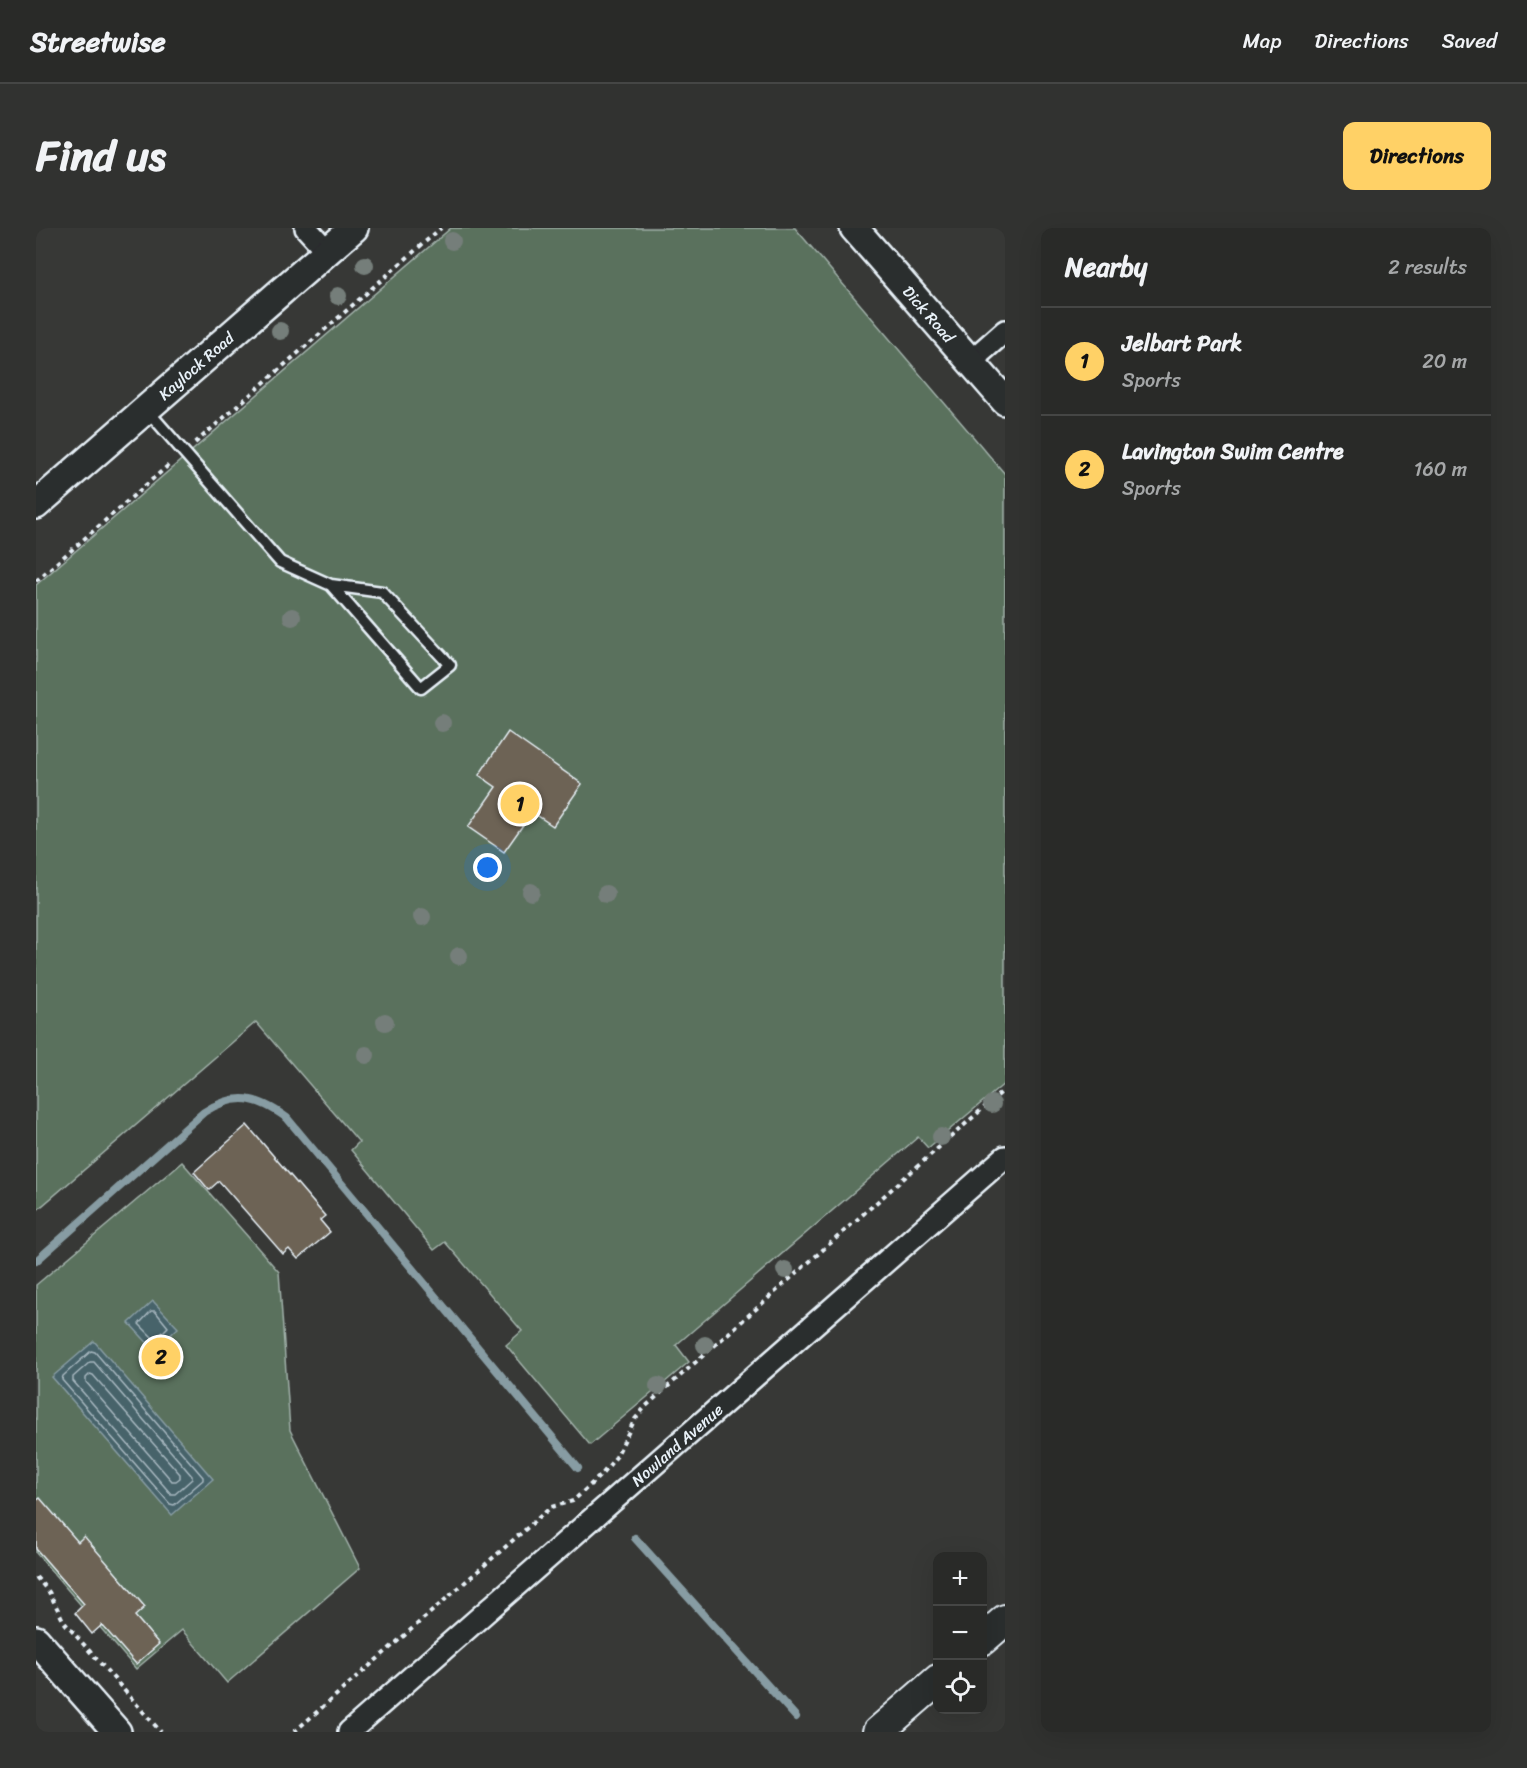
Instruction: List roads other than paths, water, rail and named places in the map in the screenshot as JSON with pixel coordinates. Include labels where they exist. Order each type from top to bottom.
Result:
[{"type":"main road","points":[[987,1636],[1005,1620]]},
{"type":"main road","points":[[878,1732],[933,1684]]},
{"type":"street","points":[[306,228],[327,251]]},
{"type":"street","name":"Kaylock Road","points":[[36,505],[354,228]]},
{"type":"street","name":"Dick Road","points":[[854,228],[1005,400]]},
{"type":"street","points":[[971,361],[1005,331]]},
{"type":"street","name":"Nowland Avenue","points":[[349,1732],[1005,1157]]},
{"type":"street","points":[[36,1640],[117,1732]]},
{"type":"lane","points":[[147,409],[280,562],[331,585],[382,592],[450,665],[421,688],[331,585]]},
{"type":"water","points":[[153,1301],[178,1328],[154,1350],[129,1323]]},
{"type":"water","points":[[94,1341],[213,1479],[172,1515],[52,1377]]},
{"type":"waterway","points":[[36,1261],[204,1112],[227,1101],[237,1099],[257,1101],[287,1118],[578,1468]]},
{"type":"waterway","points":[[635,1538],[796,1717]]},
{"type":"place","name":"Jelbart Park","points":[[520,804]]},
{"type":"place","name":"Lavington Swim Centre","points":[[161,1357]]}]
